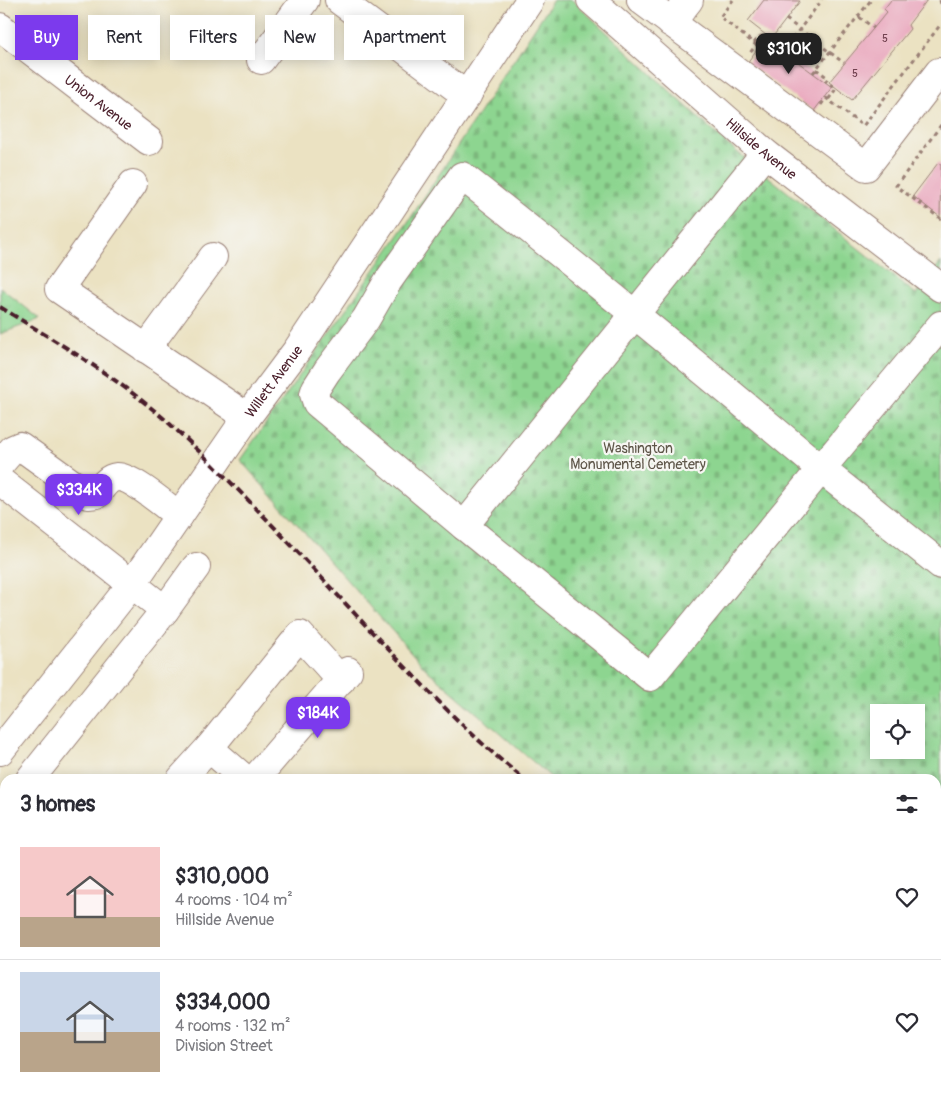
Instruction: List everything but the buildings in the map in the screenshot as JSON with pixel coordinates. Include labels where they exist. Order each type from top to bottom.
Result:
[{"type":"street","points":[[261,60],[305,0]]},
{"type":"street","points":[[339,0],[467,96]]},
{"type":"street","name":"Willett Avenue","points":[[0,751],[132,584],[247,417],[298,350],[530,0]]},
{"type":"street","name":"Hillside Avenue","points":[[591,0],[765,153],[941,288]]},
{"type":"street","points":[[641,0],[866,167],[939,72]]},
{"type":"street","points":[[671,23],[689,0]]},
{"type":"street","name":"Union Avenue","points":[[0,27],[149,141]]},
{"type":"street","points":[[464,526],[765,153]]},
{"type":"street","points":[[941,325],[822,469],[650,677],[464,526],[317,403],[314,394],[327,371],[366,319],[388,281],[462,176],[634,313],[822,469],[941,565]]},
{"type":"street","points":[[133,184],[59,289],[247,417]]},
{"type":"street","points":[[146,349],[213,257]]},
{"type":"street","points":[[0,464],[13,449],[20,446],[88,495],[97,494],[105,482],[117,477],[128,479],[179,516]]},
{"type":"street","points":[[0,482],[164,610]]},
{"type":"street","points":[[34,774],[196,567]]},
{"type":"street","points":[[186,774],[210,748],[300,635],[345,676],[259,774]]},
{"type":"street","points":[[210,748],[239,774]]},
{"type":"path","points":[[733,0],[720,17],[754,43]]},
{"type":"path","points":[[783,51],[822,0]]},
{"type":"path","points":[[813,73],[831,54],[871,0]]},
{"type":"path","points":[[940,0],[941,4]]},
{"type":"path","points":[[859,17],[874,28]]},
{"type":"path","points":[[786,19],[844,63]]},
{"type":"path","points":[[828,100],[863,126],[941,24]]},
{"type":"path","points":[[748,56],[756,45],[754,43],[761,36],[774,39],[787,46]]},
{"type":"path","points":[[816,69],[828,78],[826,81],[836,89],[818,109]]},
{"type":"path","points":[[941,125],[896,186],[941,219]]},
{"type":"green space","name":"Washington Monumental Cemetery","points":[[553,0],[572,0],[727,144],[916,294],[941,262],[941,774],[547,774],[426,669],[240,460],[408,222]]},
{"type":"green space","points":[[0,287],[40,319],[0,334]]},
{"type":"railway","points":[[0,307],[110,377],[171,425],[248,499],[444,707],[518,774]]}]
